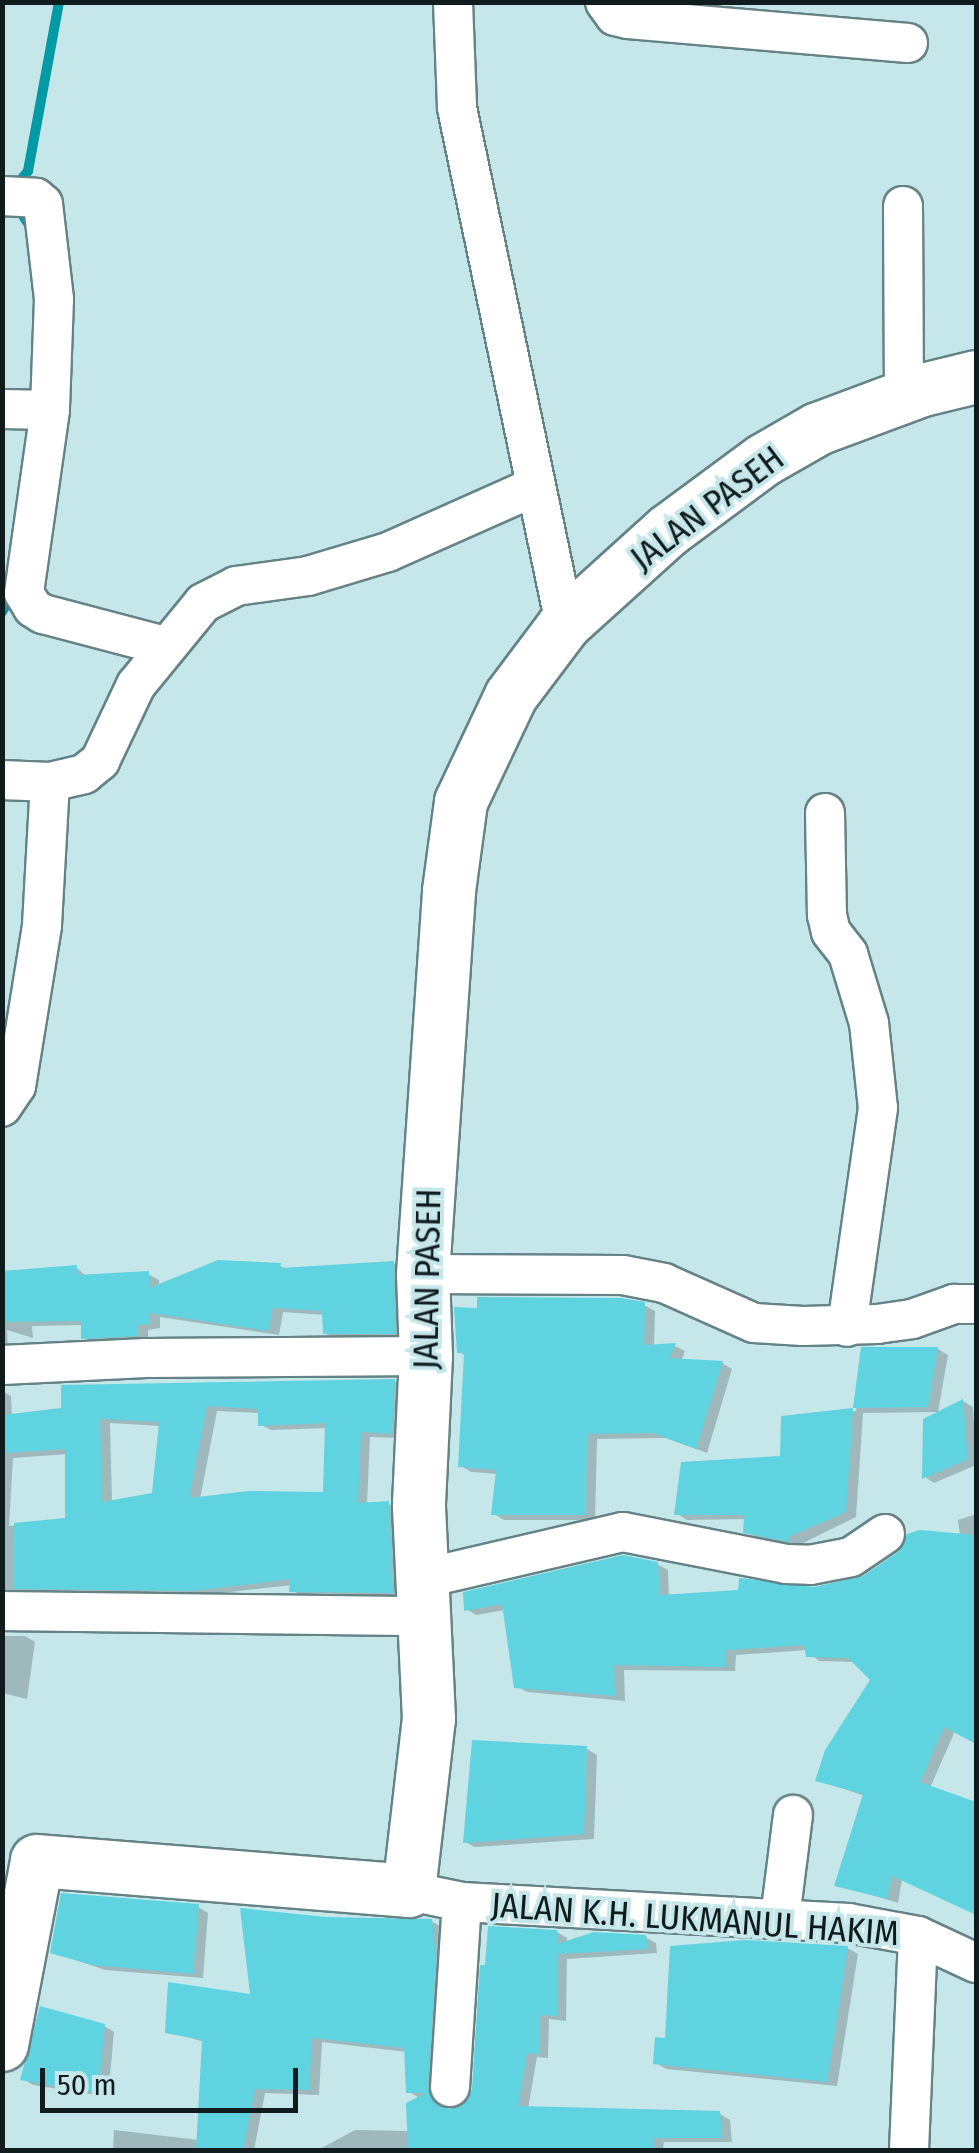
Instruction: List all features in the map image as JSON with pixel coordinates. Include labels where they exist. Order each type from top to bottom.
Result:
[{"type":"street","points":[[453,2],[457,108],[565,624]]},
{"type":"street","points":[[605,2],[614,16],[628,19],[908,42]]},
{"type":"street","points":[[14,196],[40,199],[44,209],[54,299],[31,409],[24,582],[27,601],[44,614],[165,646]]},
{"type":"street","points":[[903,206],[904,397]]},
{"type":"street","name":"JALAN PASEH","points":[[409,1891],[428,1718],[420,1504],[426,1356],[423,1274],[449,891],[462,802],[512,696],[565,624],[668,530],[764,460],[818,429],[904,397],[976,377]]},
{"type":"street","points":[[2,780],[50,782],[84,774],[100,761],[136,685],[203,603],[236,586],[308,576],[388,552],[536,486]]},
{"type":"street","points":[[2,1107],[16,1086],[42,926],[50,782]]},
{"type":"street","points":[[825,814],[827,914],[831,932],[848,954],[869,1022],[878,1108],[846,1327]]},
{"type":"street","points":[[423,1274],[622,1275],[664,1283],[754,1322],[846,1327],[912,1319],[954,1304],[976,1304]]},
{"type":"street","points":[[2,1365],[146,1358],[426,1356]]},
{"type":"street","points":[[2,1611],[426,1597],[622,1532],[786,1564],[850,1557],[884,1534]]},
{"type":"street","points":[[780,1918],[793,1814]]},
{"type":"street","points":[[2,2044],[20,1858],[409,1891]]},
{"type":"street","name":"JALAN K.H. LUKMANUL HAKIM","points":[[409,1891],[462,1902],[848,1923],[918,1936],[976,1963]]},
{"type":"street","points":[[450,2087],[462,1902]]},
{"type":"street","points":[[909,2150],[918,1936]]},
{"type":"building","points":[[218,1260],[281,1263],[280,1268],[394,1261],[395,1334],[323,1334],[322,1311],[273,1308],[268,1331],[150,1313],[150,1324],[138,1325],[138,1336],[81,1339],[81,1321],[2,1322],[2,1271],[77,1265],[77,1275],[149,1271],[149,1288]]},
{"type":"building","points":[[477,1297],[621,1298],[645,1302],[644,1345],[676,1343],[669,1358],[723,1361],[696,1449],[653,1433],[587,1434],[586,1515],[491,1515],[496,1470],[458,1467],[464,1353],[457,1353],[454,1307],[477,1308]]},
{"type":"building","points":[[861,1347],[938,1347],[928,1407],[853,1408]]},
{"type":"building","points":[[395,1379],[392,1434],[361,1432],[358,1503],[389,1501],[393,1593],[289,1592],[290,1579],[192,1591],[13,1589],[14,1523],[65,1518],[65,1449],[2,1453],[2,1415],[61,1408],[61,1385]],"holes":[[[207,1406],[258,1409],[258,1426],[325,1423],[323,1492],[248,1491],[189,1498]],[[100,1419],[159,1422],[152,1493],[102,1502]]]},
{"type":"building","points":[[963,1399],[968,1459],[922,1479],[923,1419]]},
{"type":"building","points":[[853,1408],[846,1512],[788,1537],[790,1542],[743,1533],[744,1515],[674,1515],[681,1462],[780,1456],[781,1416]]},
{"type":"building","points":[[920,1530],[976,1535],[976,1744],[944,1727],[920,1782],[976,1802],[976,1915],[892,1876],[887,1899],[834,1886],[863,1794],[815,1781],[825,1750],[870,1680],[848,1658],[806,1657],[804,1645],[726,1650],[725,1667],[614,1665],[615,1696],[514,1688],[502,1604],[464,1611],[463,1592],[623,1555],[658,1562],[660,1595],[738,1590],[739,1578],[814,1587],[863,1576],[898,1552],[907,1534]]},
{"type":"building","points":[[472,1740],[587,1746],[584,1834],[463,1843]]},
{"type":"building","points":[[61,1893],[199,1904],[193,1974],[92,1965],[50,1953]]},
{"type":"building","points":[[240,1908],[325,1917],[432,1919],[436,1958],[428,2087],[437,2105],[450,2109],[468,2100],[472,2089],[480,1965],[485,1965],[488,1926],[557,1930],[557,1944],[594,1932],[646,1935],[648,1949],[558,1954],[557,2016],[539,2015],[539,2054],[527,2053],[518,2106],[720,2111],[722,2138],[654,2138],[653,2150],[408,2150],[406,2103],[426,2093],[406,2093],[404,2048],[312,2038],[309,2090],[255,2089],[243,2150],[196,2150],[202,2040],[165,2033],[168,1982],[250,1994]]},
{"type":"building","points":[[745,1940],[848,1946],[827,2082],[653,2064],[655,2037],[665,2038],[670,1946]]},
{"type":"building","points":[[40,2006],[105,2024],[98,2093],[20,2080]]},
{"type":"waterway","points":[[31,228],[20,211],[20,181],[28,171],[59,2]]},
{"type":"waterway","points":[[2,612],[14,591]]}]
